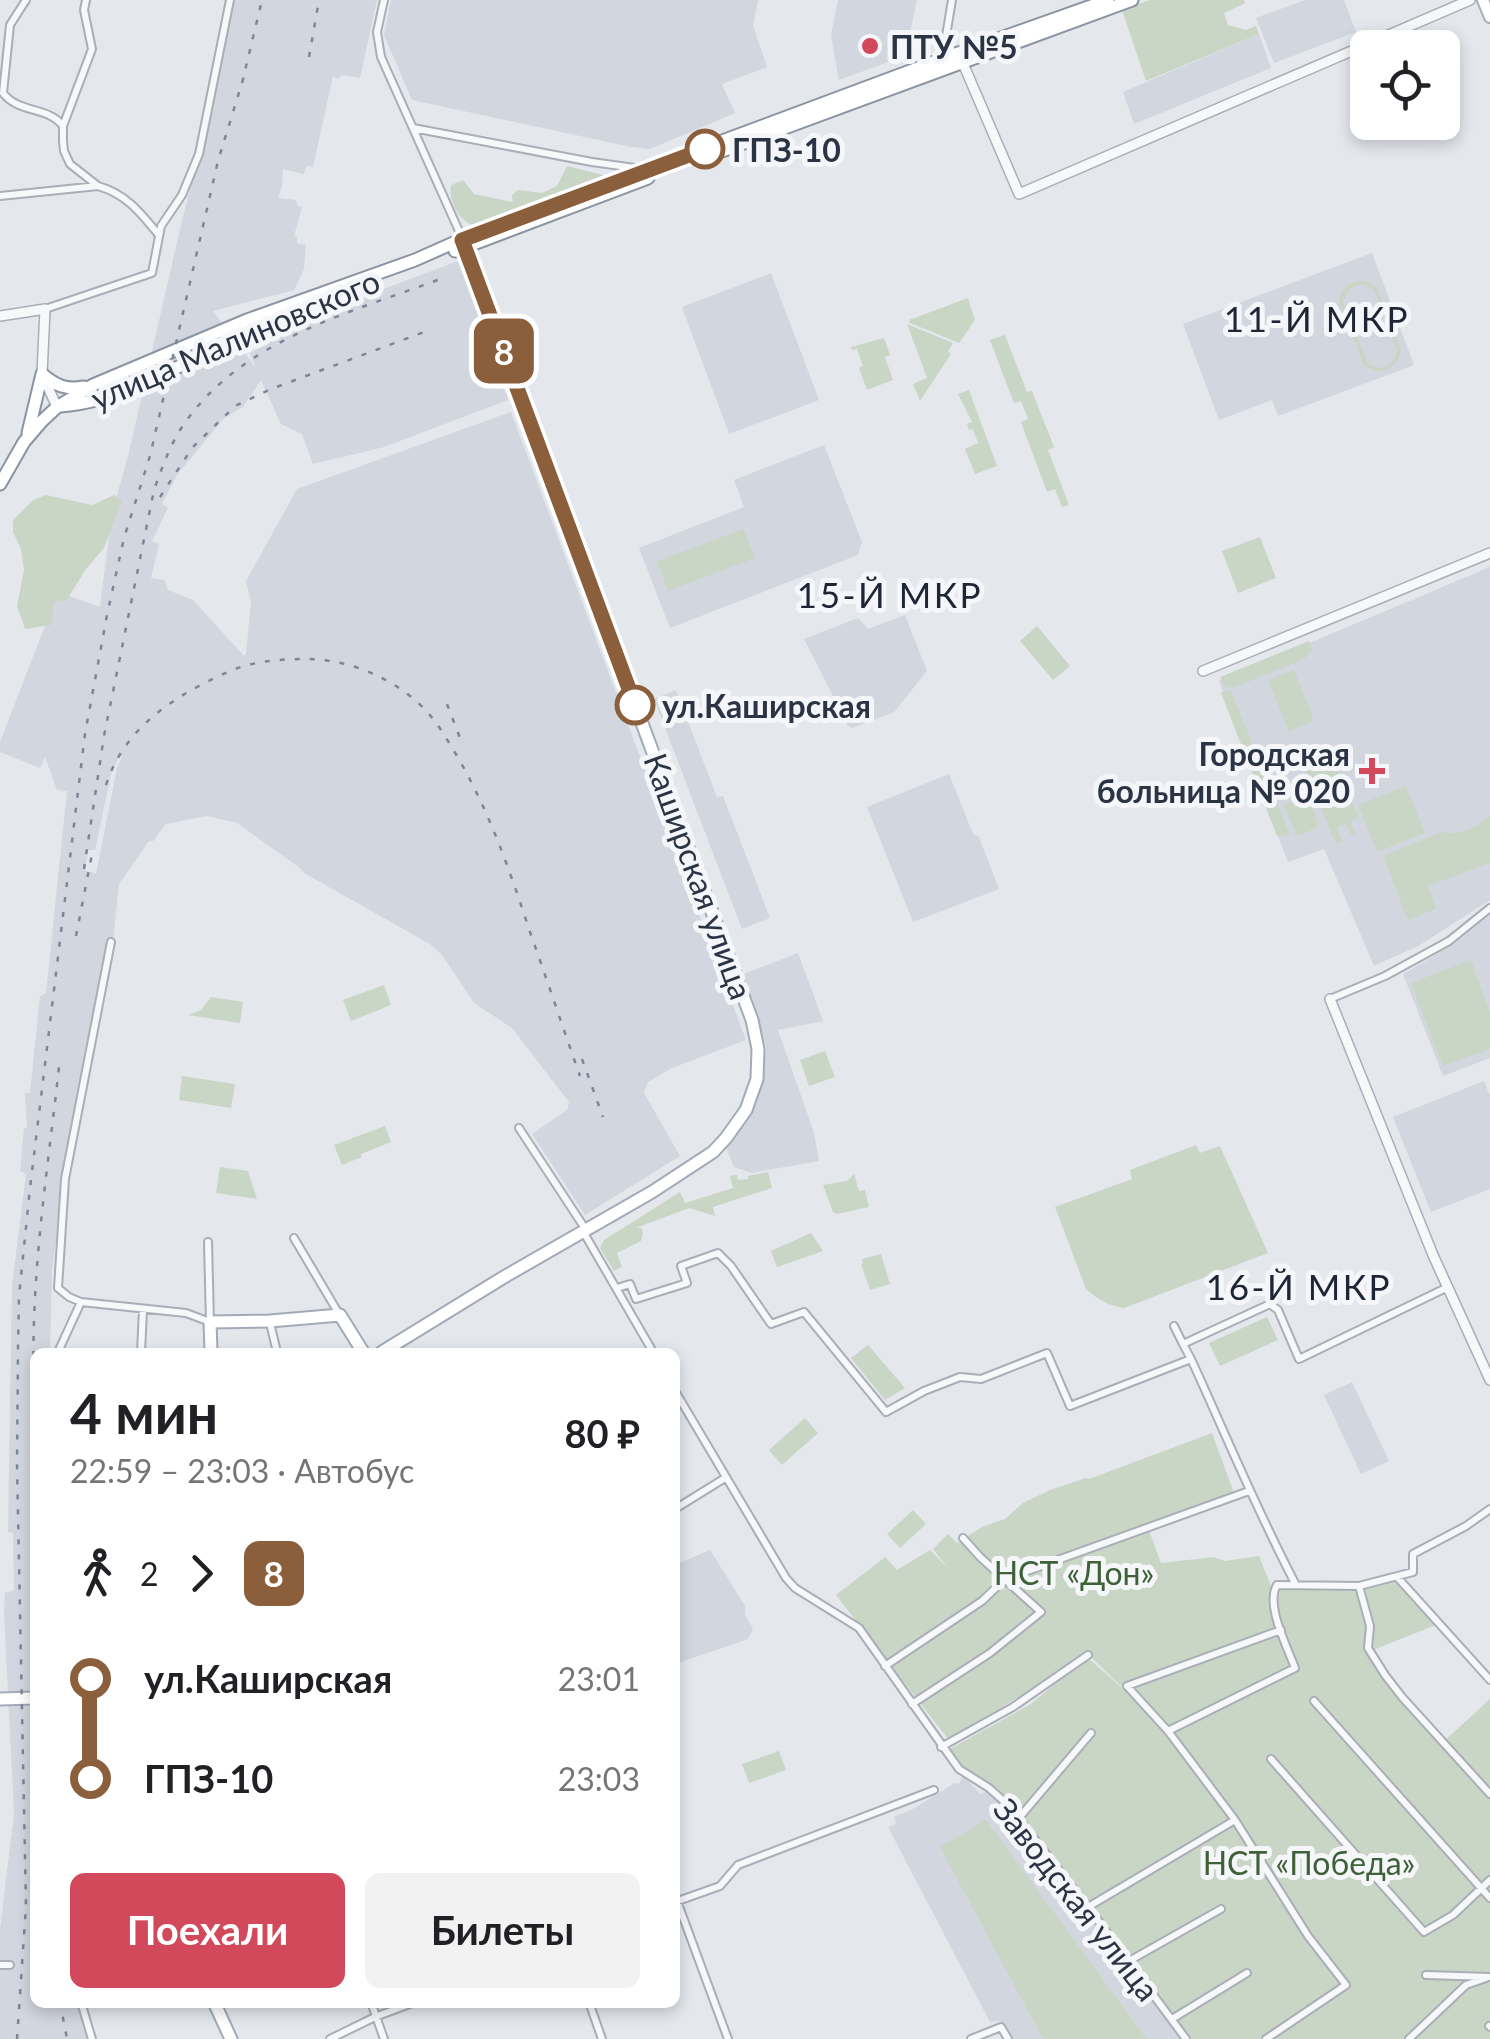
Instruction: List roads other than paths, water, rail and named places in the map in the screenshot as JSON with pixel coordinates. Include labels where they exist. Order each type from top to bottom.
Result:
[{"type":"main road","name":"улица Малиновского","points":[[57,406],[93,385],[247,320],[464,243],[1108,0]]},
{"type":"main road","name":"улица Малиновского","points":[[57,406],[99,401],[190,361],[251,326],[649,170],[957,58],[1132,0]]},
{"type":"main road","points":[[1483,0],[1490,18]]},
{"type":"main road","name":"Каширская улица","points":[[389,1348],[697,1164],[726,1138],[746,1110],[758,1079],[758,1049],[752,1020],[464,243]]},
{"type":"main road","points":[[42,374],[66,388],[93,385]]},
{"type":"main road","points":[[0,484],[33,420],[42,374]]},
{"type":"main road","points":[[24,442],[57,406]]},
{"type":"main road","points":[[211,1348],[210,1322],[270,1322],[340,1315],[361,1348]]},
{"type":"main road","points":[[0,1696],[30,1694]]},
{"type":"main road","points":[[213,2008],[227,2039]]},
{"type":"street","points":[[26,0],[10,25],[4,94],[16,106],[58,118],[63,126]]},
{"type":"street","points":[[86,0],[84,10],[92,50],[63,126],[64,152],[70,164],[98,186]]},
{"type":"street","points":[[0,316],[45,309],[152,273],[158,235],[192,175],[199,154],[230,0]]},
{"type":"street","points":[[384,0],[377,32],[380,57],[464,243]]},
{"type":"street","points":[[952,0],[946,36],[1018,194],[1470,0]]},
{"type":"street","points":[[412,127],[649,170]]},
{"type":"street","points":[[0,196],[98,186],[130,201],[158,235]]},
{"type":"street","points":[[45,309],[42,374],[57,406]]},
{"type":"street","points":[[1203,671],[1490,553]]},
{"type":"street","points":[[1490,908],[1449,941],[1385,976],[1330,999],[1380,1128],[1490,1380]]},
{"type":"street","points":[[111,942],[65,1179],[57,1282],[62,1292],[82,1302],[186,1313],[210,1322],[208,1242]]},
{"type":"street","points":[[519,1128],[585,1231],[651,1348]]},
{"type":"street","points":[[294,1238],[340,1315]]},
{"type":"street","points":[[617,1288],[630,1284],[636,1300],[686,1283],[681,1266],[718,1253],[772,1324],[804,1312],[886,1412],[960,1377],[981,1379],[1047,1353],[1070,1406],[1190,1359]]},
{"type":"street","points":[[1182,1344],[1270,1304],[1278,1310],[1299,1358],[1448,1287]]},
{"type":"street","points":[[59,1348],[82,1302]]},
{"type":"street","points":[[141,1348],[143,1310]]},
{"type":"street","points":[[270,1322],[276,1348]]},
{"type":"street","points":[[1174,1326],[1224,1428],[1248,1491],[1256,1500],[1296,1585]]},
{"type":"street","name":"Заводская улица","points":[[680,1400],[786,1578],[795,1588],[859,1628],[959,1769],[1007,1804],[1186,2039]]},
{"type":"street","points":[[680,1506],[725,1478]]},
{"type":"street","points":[[885,1666],[982,1601],[1005,1579],[1248,1491]]},
{"type":"street","points":[[1168,1731],[1295,1668],[1273,1606],[1272,1594],[1277,1585],[1358,1586],[1398,1578],[1413,1572],[1413,1554],[1490,1509]]},
{"type":"street","points":[[912,1704],[990,1653],[1038,1614],[963,1538]]},
{"type":"street","points":[[1398,1578],[1490,1680]]},
{"type":"street","points":[[1358,1586],[1370,1626],[1368,1648],[1385,1675],[1490,1794]]},
{"type":"street","points":[[1266,2039],[1346,1986],[1308,1936],[1235,1820],[1168,1731],[1127,1686],[1281,1630]]},
{"type":"street","points":[[942,1747],[1013,1707],[1088,1655]]},
{"type":"street","points":[[1314,1701],[1490,1898]]},
{"type":"street","points":[[1018,1819],[1091,1733]]},
{"type":"street","points":[[1271,1759],[1424,1932],[1454,1915],[1490,1880]]},
{"type":"street","points":[[680,1901],[720,1886],[738,1865],[934,1790]]},
{"type":"street","points":[[1088,1907],[1235,1820]]},
{"type":"street","points":[[1129,1961],[1221,1909]]},
{"type":"street","points":[[680,1913],[728,2039]]},
{"type":"street","points":[[0,1965],[10,1964]]},
{"type":"street","points":[[1172,2019],[1247,1973]]},
{"type":"street","points":[[1426,1975],[1488,1978]]},
{"type":"street","points":[[1410,2039],[1466,1985],[1488,1978]]},
{"type":"street","points":[[83,2008],[92,2039]]},
{"type":"street","points":[[373,2008],[384,2039]]},
{"type":"street","points":[[330,2039],[398,2008]]},
{"type":"street","points":[[591,2008],[602,2039]]},
{"type":"street","points":[[971,2039],[1002,2027],[1008,2039]]},
{"type":"railway","points":[[242,83],[262,0]]},
{"type":"railway","points":[[309,57],[319,0]]},
{"type":"railway","points":[[17,2039],[26,1906],[18,1349],[30,1188],[85,734],[107,615],[124,538],[150,456],[218,161],[245,73]]},
{"type":"railway","points":[[84,869],[104,736],[154,490],[177,435],[206,397],[266,350],[335,317],[443,278]]},
{"type":"railway","points":[[160,497],[192,448],[235,406],[427,331]]},
{"type":"railway","points":[[106,785],[139,729],[172,702],[239,668],[277,660],[320,660],[350,665],[392,683],[436,722],[482,804],[508,867],[580,1076]]},
{"type":"railway","points":[[447,704],[463,746]]},
{"type":"railway","points":[[76,936],[92,854]]},
{"type":"railway","points":[[582,1059],[603,1117]]},
{"type":"railway","points":[[34,1348],[36,1276],[59,1067]]},
{"type":"railway","points":[[61,2008],[67,2039]]},
{"type":"place","name":"ПТУ №5","points":[[870,46]]},
{"type":"place","name":"ГПЗ-10","points":[[705,149]]},
{"type":"place","name":"ул.Каширская","points":[[635,705]]},
{"type":"place","name":"Городская больница № 020","points":[[1372,771]]},
{"type":"district","name":"11-Й МКР","points":[[1317,318]]},
{"type":"district","name":"15-Й МКР","points":[[890,594]]},
{"type":"district","name":"16-Й МКР","points":[[1299,1286]]},
{"type":"park label","name":"НСТ «Дон»","points":[[1074,1572]]},
{"type":"park label","name":"НСТ «Победа»","points":[[1309,1862]]}]
